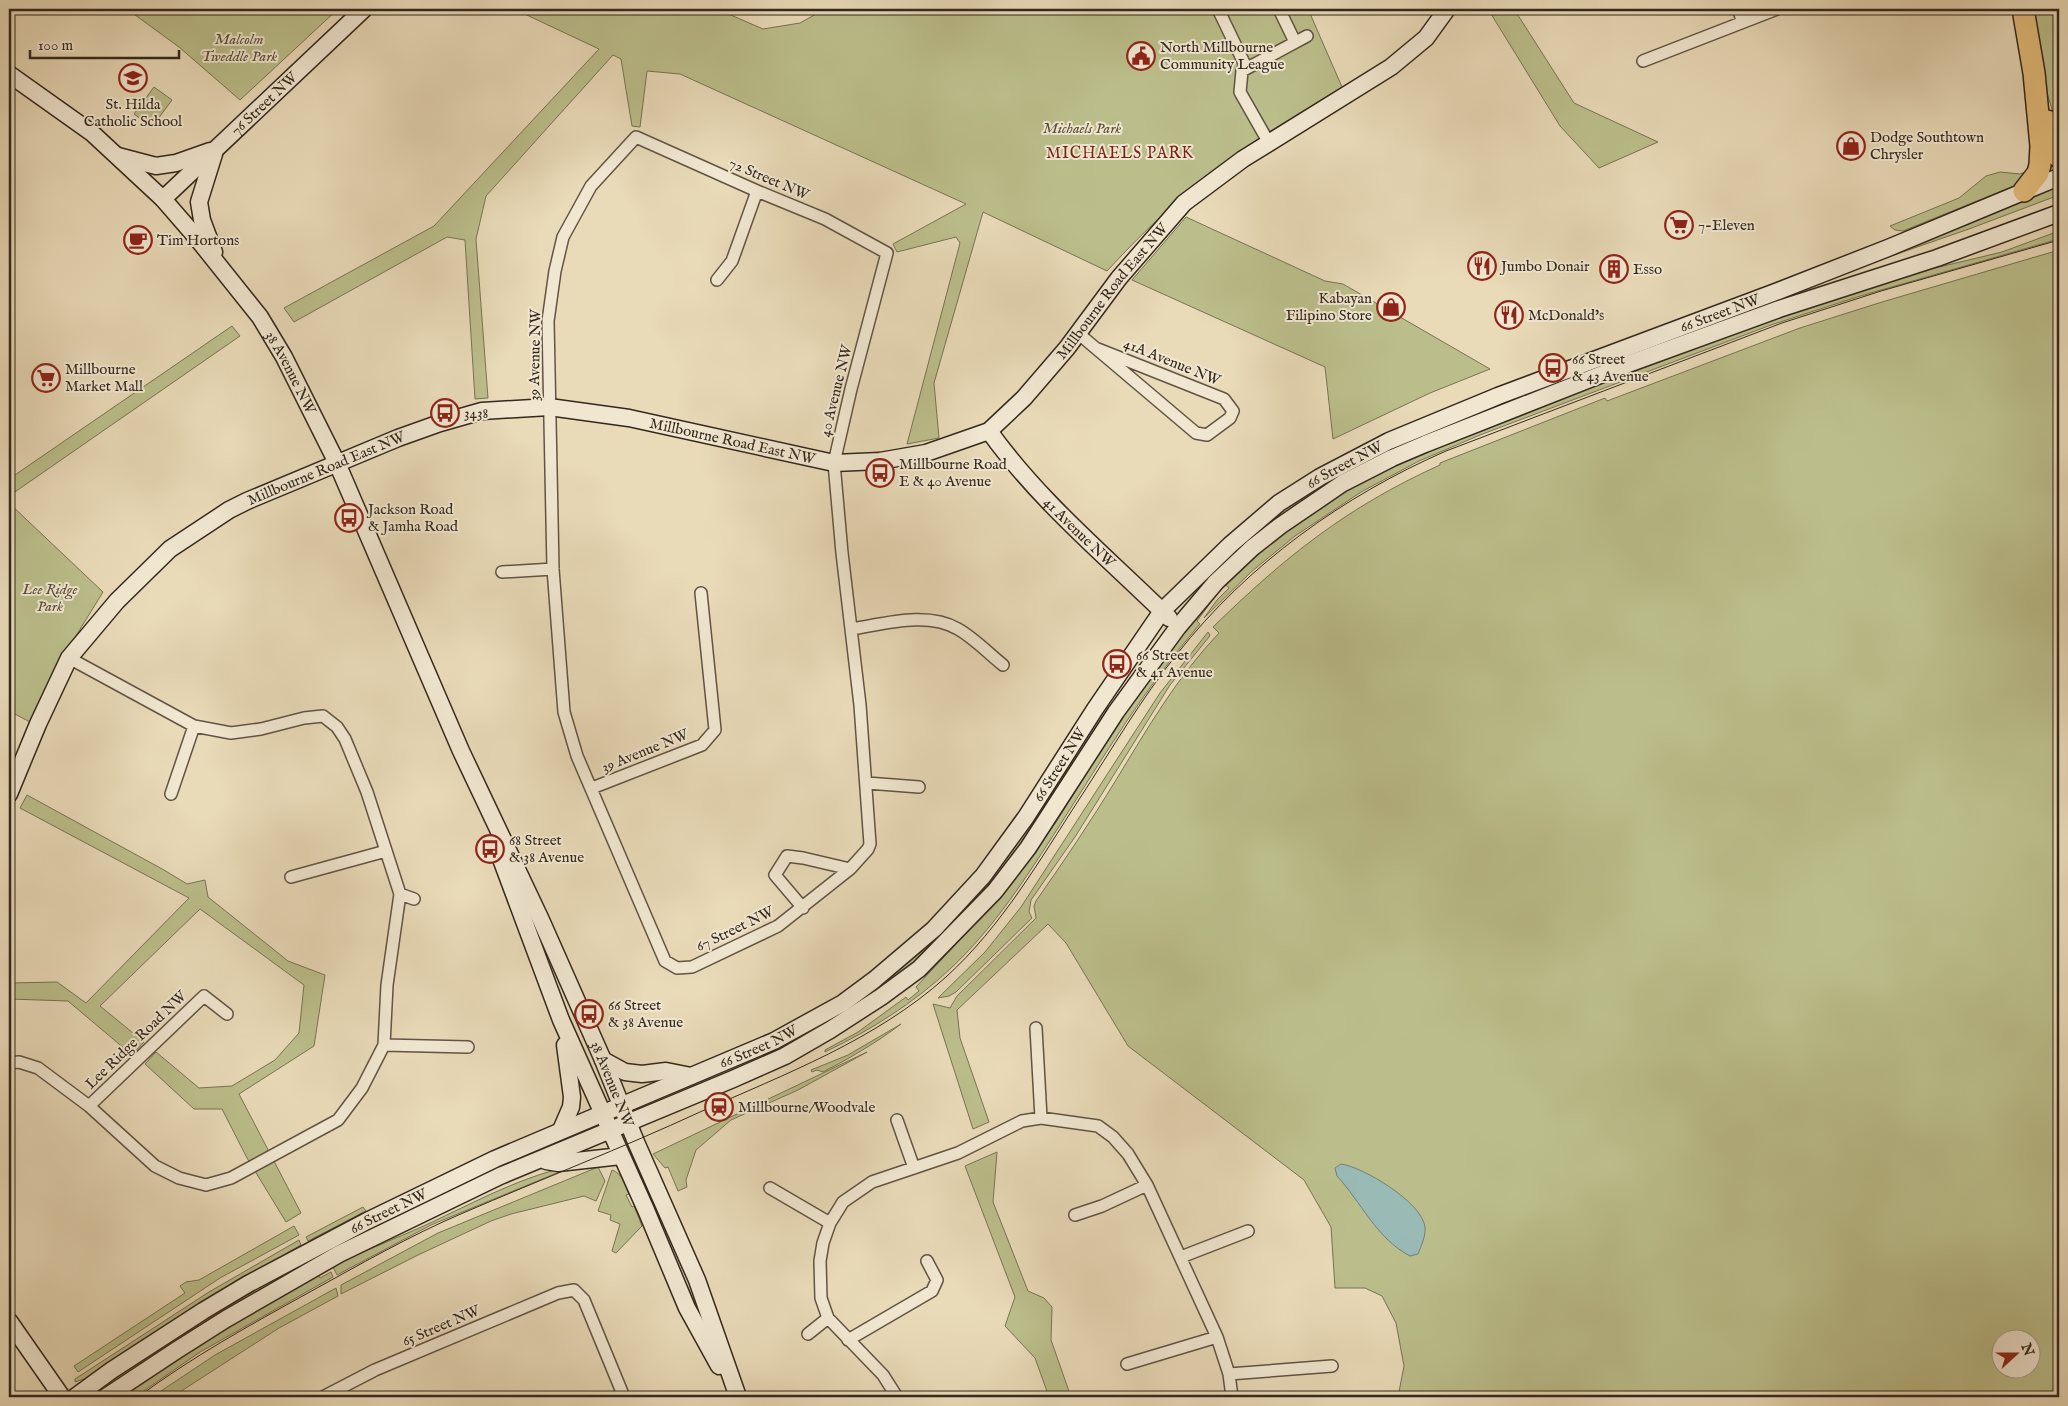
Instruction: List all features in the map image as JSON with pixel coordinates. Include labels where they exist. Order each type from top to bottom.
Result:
[{"type":"highway","points":[[2022,9],[2034,72],[2041,146],[2040,165],[2033,182],[2024,191]]},
{"type":"highway","points":[[2034,72],[2059,157]]},
{"type":"main road","name":"76 Street NW","points":[[163,199],[364,9]]},
{"type":"main road","name":"Millbourne Road East NW","points":[[9,794],[38,724],[69,658],[117,601],[170,549],[247,500],[440,423],[482,411],[549,407],[629,418],[834,463],[880,461],[926,453],[989,431],[1024,398],[1079,334],[1119,278],[1184,203],[1243,159],[1391,67],[1426,38],[1447,9]]},
{"type":"main road","name":"38 Avenue NW","points":[[9,74],[92,133],[163,199],[262,320],[284,357],[337,463],[461,750],[542,920],[603,1060],[697,1280],[737,1397]]},
{"type":"main road","points":[[116,155],[156,166],[176,163],[216,150]]},
{"type":"main road","points":[[216,150],[199,202],[202,220],[217,263]]},
{"type":"main road","name":"66 Street NW","points":[[75,1397],[134,1356],[248,1284],[407,1201],[495,1158],[774,1041],[842,1003],[874,980],[934,929],[984,876],[1026,817],[1162,611],[1230,545],[1280,503],[1320,477],[1390,441],[1498,396],[1888,248],[2059,177]]},
{"type":"main road","name":"66 Street NW","points":[[106,1397],[226,1319],[339,1254],[493,1180],[785,1056],[859,1012],[919,969],[995,891],[1028,848],[1116,712],[1178,627],[1216,582],[1266,537],[1302,510],[1343,484],[1392,458],[1655,353],[1779,308],[1937,258],[2059,213]]},
{"type":"main road","name":"41 Avenue NW","points":[[989,431],[1007,456],[1040,495],[1178,627]]},
{"type":"main road","name":"38 Avenue NW","points":[[461,750],[561,1020],[687,1308],[737,1397]]},
{"type":"main road","points":[[561,1020],[572,1092],[571,1107],[561,1130]]},
{"type":"main road","points":[[603,1060],[625,1072],[642,1074],[666,1071],[691,1076]]},
{"type":"main road","points":[[541,1160],[558,1163],[621,1156]]},
{"type":"main road","points":[[9,1321],[62,1397]]},
{"type":"street","points":[[1218,9],[1246,68]]},
{"type":"street","points":[[1279,9],[1295,42]]},
{"type":"street","points":[[1738,9],[1743,22]]},
{"type":"street","points":[[1643,61],[1777,9]]},
{"type":"street","points":[[1269,143],[1240,92],[1242,71],[1307,36]]},
{"type":"street","name":"72 Street NW","points":[[636,137],[825,219],[887,252]]},
{"type":"street","name":"39 Avenue NW","points":[[636,137],[591,186],[563,237],[555,271],[548,322],[553,569],[564,712],[577,756],[665,961],[677,968]]},
{"type":"street","points":[[717,280],[732,261],[758,191]]},
{"type":"street","name":"40 Avenue NW","points":[[860,858],[868,849],[871,838],[852,629],[842,553],[834,463],[851,389],[887,252]]},
{"type":"street","name":"41A Avenue NW","points":[[1079,334],[1196,433],[1207,435],[1230,418],[1233,411],[1224,400],[1098,349]]},
{"type":"street","points":[[502,572],[553,569]]},
{"type":"street","name":"39 Avenue NW","points":[[592,788],[702,745],[714,730],[701,592]]},
{"type":"street","points":[[852,629],[933,620],[957,628],[1003,664]]},
{"type":"street","name":"Lee Ridge Road NW","points":[[9,1063],[19,1062],[38,1068],[89,1106],[155,1166],[179,1178],[206,1185],[231,1178],[338,1120],[362,1088],[384,1045],[387,985],[400,894],[367,792],[345,739],[337,727],[323,716],[304,718],[261,730],[231,733],[194,726],[69,658]]},
{"type":"street","points":[[171,794],[194,726]]},
{"type":"street","points":[[867,783],[919,787]]},
{"type":"street","points":[[290,877],[386,851]]},
{"type":"street","name":"67 Street NW","points":[[803,908],[775,875],[787,856],[850,869]]},
{"type":"street","name":"67 Street NW","points":[[677,968],[692,967],[778,926],[803,908],[850,869],[860,858]]},
{"type":"street","points":[[400,894],[414,899]]},
{"type":"street","name":"Lee Ridge Road NW","points":[[89,1106],[204,996],[227,1014]]},
{"type":"street","points":[[1036,1028],[1041,1118]]},
{"type":"street","points":[[384,1045],[468,1047]]},
{"type":"street","points":[[897,1397],[883,1376],[828,1318],[821,1298],[820,1261],[823,1243],[830,1223],[843,1202],[872,1182],[958,1153],[1022,1121],[1041,1118],[1098,1126],[1113,1137],[1128,1154],[1147,1185],[1217,1337],[1229,1374],[1232,1397]]},
{"type":"street","points":[[897,1120],[914,1168]]},
{"type":"street","points":[[1075,1215],[1102,1206],[1147,1185]]},
{"type":"street","points":[[770,1188],[830,1223]]},
{"type":"street","points":[[1181,1257],[1248,1231]]},
{"type":"street","points":[[848,1340],[932,1291],[937,1280],[927,1260]]},
{"type":"street","name":"65 Street NW","points":[[322,1397],[374,1370],[558,1293],[574,1290],[584,1300],[624,1397]]},
{"type":"street","points":[[808,1334],[828,1318]]},
{"type":"street","points":[[1127,1364],[1217,1337]]},
{"type":"street","points":[[1229,1374],[1332,1366]]},
{"type":"green space","name":"Malcolm Tweddle Park","points":[[127,9],[338,9],[240,100],[179,47]]},
{"type":"green space","name":"Michaels Park","points":[[514,9],[717,9],[763,29],[800,23],[825,9],[1308,9],[1342,87],[1262,136],[1218,167],[1168,209],[1107,271],[983,212],[934,383],[939,438],[907,444],[960,243],[956,237],[897,252],[893,244],[966,204],[680,74],[647,71],[640,127],[632,126],[621,59],[613,55],[486,196],[476,239],[488,398],[475,399],[465,240],[447,237],[294,322],[284,308],[434,226],[599,49]]},
{"type":"green space","points":[[1488,9],[1514,9],[1574,103],[1658,142],[1599,168],[1560,126]]},
{"type":"green space","points":[[2031,9],[2059,9],[2059,132],[2047,93]]},
{"type":"green space","points":[[154,87],[172,100],[152,127],[134,114]]},
{"type":"green space","points":[[2031,170],[2019,184],[1903,231],[1895,230],[1890,226],[1959,198],[1986,176],[2000,172],[2020,174]]},
{"type":"green space","points":[[2059,185],[2059,195],[1871,263]]},
{"type":"green space","points":[[1186,217],[1325,281],[1343,284],[1490,369],[1430,393],[1333,439],[1325,367],[1132,280]]},
{"type":"green space","points":[[2059,231],[2059,239],[1857,297],[1771,325],[1480,435],[1419,461],[1361,492],[1295,536],[1251,572],[1204,618],[1217,600],[1229,588],[1224,583],[1277,538],[1338,495],[1380,472],[1438,446],[1769,321],[1931,269],[2002,252]]},
{"type":"green space","points":[[2059,250],[2059,1397],[1398,1397],[1404,1366],[1396,1323],[1382,1296],[1365,1288],[1335,1288],[1331,1227],[1304,1180],[1128,1046],[1066,943],[1048,924],[957,1010],[960,1038],[989,1122],[973,1129],[933,1004],[950,1008],[957,996],[1036,918],[1034,906],[1036,901],[1107,795],[1163,704],[1190,667],[1219,633],[1213,627],[1266,578],[1319,535],[1376,498],[1440,465],[1440,463],[1605,398],[1607,401],[1800,328]]},
{"type":"green space","points":[[232,326],[240,336],[9,496],[9,479]]},
{"type":"green space","name":"Lee Ridge Park","points":[[9,503],[103,592],[58,665],[30,722],[9,711]]},
{"type":"green space","points":[[1214,598],[1197,621],[1200,624],[1162,672],[1109,747],[1023,882],[982,936],[950,969],[922,993],[859,1035],[825,1052],[825,1050],[858,1032],[906,997],[908,1000],[919,991],[916,987],[1011,885],[1056,822],[1157,662]]},
{"type":"green space","points":[[1208,632],[1209,637],[1170,685],[1075,837],[1031,900],[1029,912],[1032,918],[956,992],[949,996],[938,998],[985,952],[1021,907],[1160,693]]},
{"type":"green space","points":[[1075,756],[1077,757],[1024,843],[997,878],[917,960],[890,982],[821,1028],[772,1054],[776,1049],[831,1016],[884,980],[957,916],[1005,860],[1030,826]]},
{"type":"green space","points":[[27,795],[187,884],[205,880],[208,897],[288,961],[325,975],[314,1046],[239,1094],[301,1213],[286,1222],[247,1158],[222,1109],[194,1109],[145,1064],[156,1052],[199,1088],[232,1086],[275,1060],[299,1033],[304,985],[200,909],[100,1006],[144,1042],[132,1055],[68,1001],[9,999],[9,983],[57,982],[86,1003],[189,898],[20,808]]},
{"type":"green space","points":[[901,1024],[833,1067],[823,1072],[817,1070],[812,1072],[811,1070],[848,1055]]},
{"type":"green space","points":[[867,1052],[798,1090],[731,1120],[696,1150],[686,1180],[687,1187],[678,1191],[668,1167],[665,1168],[653,1154]]},
{"type":"green space","points":[[997,1152],[993,1202],[1028,1291],[1044,1298],[1052,1307],[1051,1340],[1071,1397],[1049,1397],[1035,1358],[1005,1326],[1015,1297],[965,1166]]},
{"type":"green space","points":[[576,1165],[431,1225],[337,1275],[333,1267],[323,1271],[519,1182]]},
{"type":"green space","points":[[598,1167],[605,1181],[596,1201],[584,1196],[511,1214],[491,1221],[341,1294],[341,1285],[438,1233]]},
{"type":"green space","points":[[612,1170],[623,1180],[629,1194],[626,1195],[632,1207],[634,1206],[642,1226],[616,1253],[612,1251],[620,1224],[610,1220],[611,1215],[598,1211]]},
{"type":"green space","points":[[363,1207],[366,1211],[308,1241],[306,1237]]},
{"type":"green space","points":[[294,1226],[299,1235],[220,1278],[78,1372],[74,1366],[185,1293],[180,1286],[186,1282],[199,1280]]},
{"type":"green space","points":[[299,1240],[301,1245],[199,1304],[87,1378],[75,1382],[75,1379],[209,1292]]},
{"type":"green space","points":[[331,1272],[333,1277],[200,1352],[135,1397],[121,1397],[268,1303],[318,1274],[320,1278]]},
{"type":"green space","points":[[336,1288],[338,1296],[279,1328],[172,1397],[152,1397],[215,1355]]},
{"type":"water","points":[[1341,1164],[1363,1172],[1390,1187],[1414,1207],[1425,1227],[1424,1237],[1418,1254],[1410,1256],[1398,1249],[1379,1230],[1337,1176],[1335,1168]]},
{"type":"tram line","points":[[138,1397],[179,1368],[222,1342],[404,1241],[463,1213],[641,1138],[829,1054],[890,1019],[919,999],[946,977],[966,957],[1002,915],[1019,892],[1151,689],[1205,621],[1266,562],[1334,511],[1370,489],[1446,451],[1782,323],[1881,291],[2059,240]]},
{"type":"place","name":"North Millbourne Community League","points":[[1141,56]]},
{"type":"place","name":"St. Hilda Catholic School","points":[[133,78]]},
{"type":"place","name":"Dodge Southtown Chrysler","points":[[1851,146]]},
{"type":"place","name":"7-Eleven","points":[[1679,225]]},
{"type":"place","name":"Tim Hortons","points":[[138,240]]},
{"type":"place","name":"Jumbo Donair","points":[[1482,266]]},
{"type":"place","name":"Esso","points":[[1614,269]]},
{"type":"place","name":"Kabayan Filipino Store","points":[[1391,307]]},
{"type":"place","name":"McDonald's","points":[[1509,315]]},
{"type":"place","name":"66 Street & 43 Avenue","points":[[1553,368]]},
{"type":"place","name":"Millbourne Market Mall","points":[[46,378]]},
{"type":"place","name":"3438","points":[[445,413]]},
{"type":"place","name":"Millbourne Road E & 40 Avenue","points":[[880,473]]},
{"type":"place","name":"Jackson Road & Jamha Road","points":[[349,518]]},
{"type":"place","name":"66 Street & 41 Avenue","points":[[1117,664]]},
{"type":"place","name":"68 Street & 38 Avenue","points":[[490,849]]},
{"type":"place","name":"66 Street & 38 Avenue","points":[[589,1014]]},
{"type":"place","name":"Millbourne/Woodvale","points":[[719,1107]]},
{"type":"district","name":"MICHAELS PARK","points":[[1120,154]]}]
